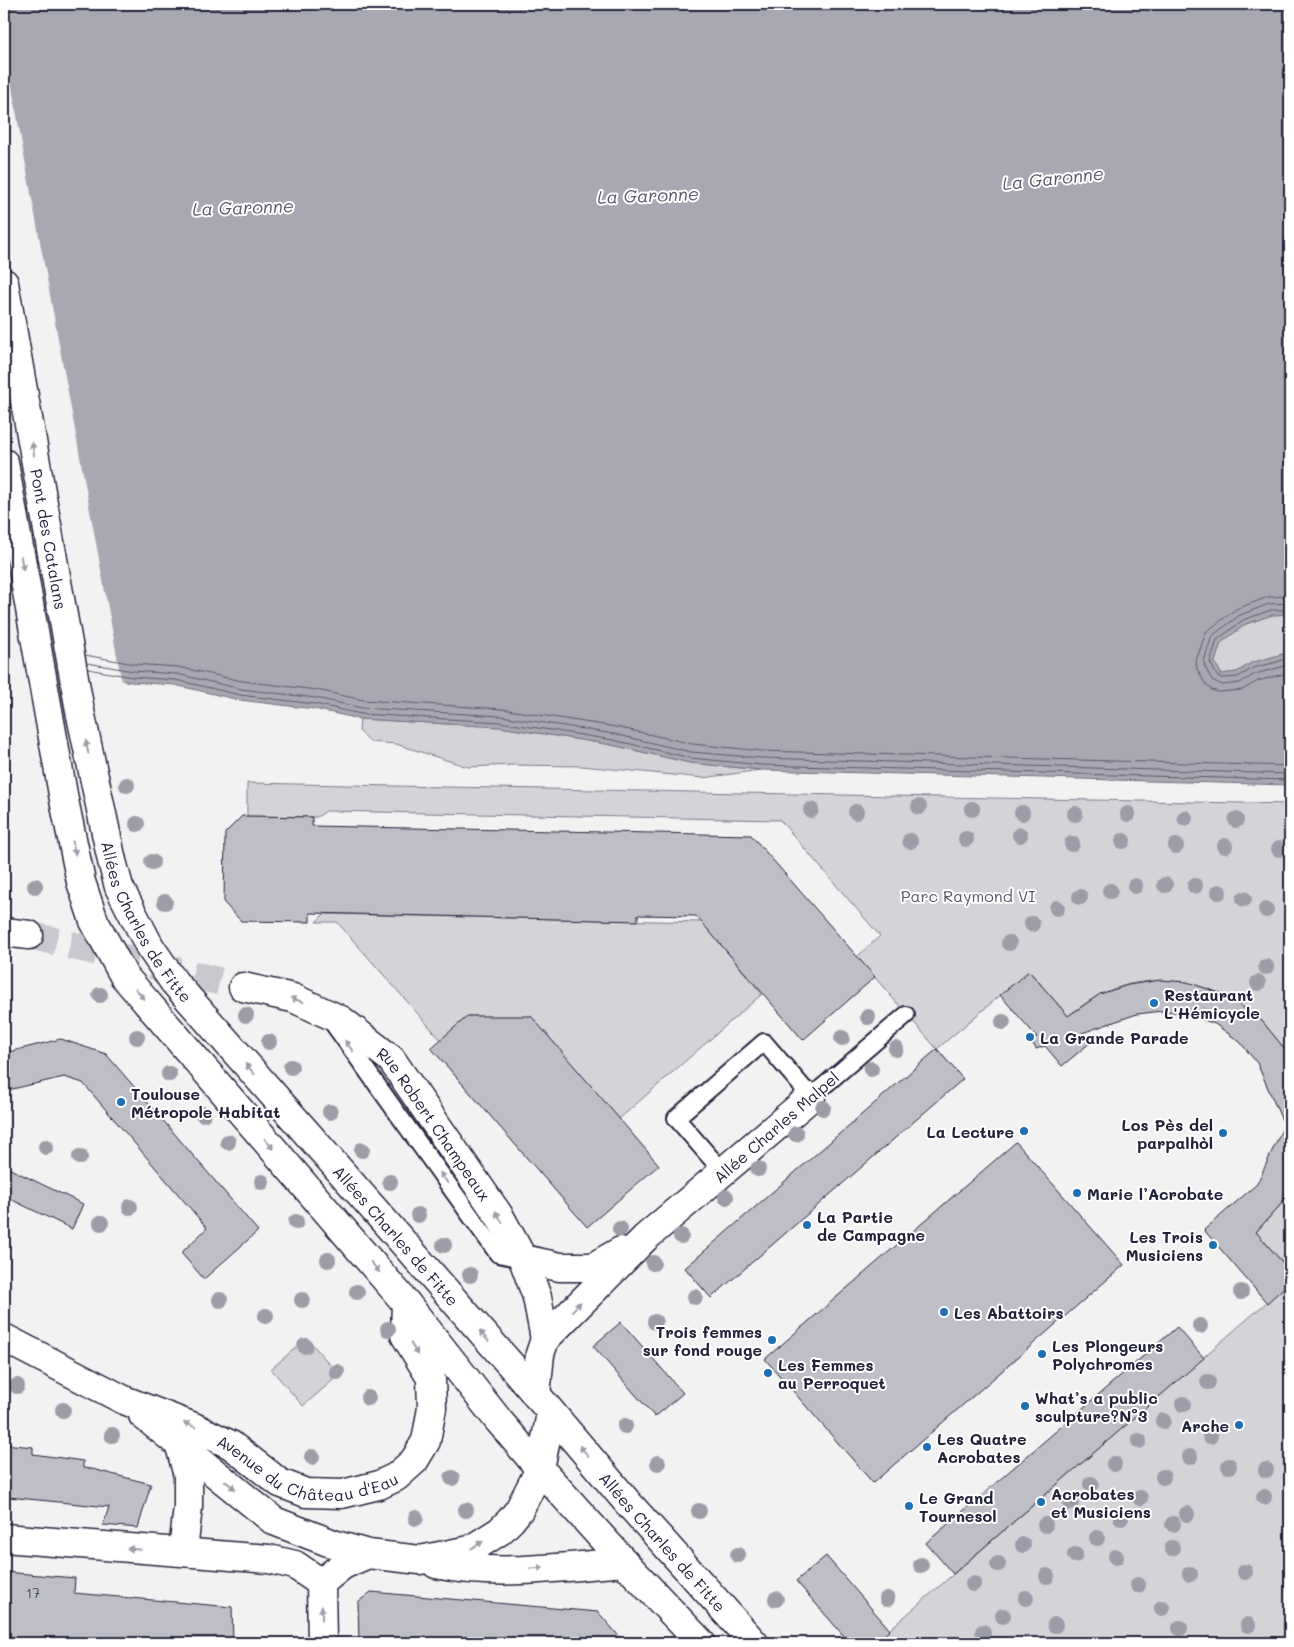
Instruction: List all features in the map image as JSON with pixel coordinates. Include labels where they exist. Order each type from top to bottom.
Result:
[{"type":"street","name":"Pont des Catalans","points":[[4,283],[80,711],[97,794]]},
{"type":"street","name":"Pont des Catalans","points":[[4,463],[64,800],[81,882],[94,921],[124,976],[406,1303]]},
{"type":"street","name":"Allées Charles de Fitte","points":[[97,794],[119,887],[150,947],[174,982],[544,1404],[628,1503],[754,1643]]},
{"type":"street","name":"Rue Robert Champeaux","points":[[243,986],[293,998],[324,1011],[341,1020],[391,1059],[500,1217],[523,1259],[537,1297],[545,1339]]},
{"type":"street","name":"Allée Charles Malpel","points":[[545,1339],[645,1238],[811,1097]]},
{"type":"street","name":"Allée Charles Malpel","points":[[523,1259],[560,1267],[593,1267],[645,1238]]},
{"type":"street","points":[[406,1303],[499,1421],[540,1469],[624,1562],[701,1643]]},
{"type":"street","name":"Avenue du Château d'Eau","points":[[4,1338],[124,1400],[194,1427],[231,1445],[280,1483],[306,1493],[342,1494],[379,1485],[396,1477],[414,1461],[426,1441],[432,1408],[431,1378],[405,1336],[406,1303]]},
{"type":"street","points":[[544,1404],[540,1354],[545,1339]]},
{"type":"street","name":"Avenue du Château d'Eau","points":[[124,1400],[274,1520],[336,1545],[368,1554],[420,1560],[456,1568],[508,1570],[624,1562]]},
{"type":"street","name":"Avenue du Château d'Eau","points":[[420,1560],[470,1550],[500,1532],[519,1510],[540,1469],[544,1404]]},
{"type":"street","points":[[180,1446],[188,1476],[188,1507],[183,1551]]},
{"type":"street","points":[[4,1538],[142,1550],[183,1551],[269,1560],[295,1565],[322,1583]]},
{"type":"street","points":[[322,1643],[322,1583],[343,1565],[368,1554]]},
{"type":"lane","name":"Allée Charles Malpel","points":[[811,1097],[906,1015]]},
{"type":"lane","points":[[723,1172],[676,1118],[683,1111],[764,1042],[811,1097]]},
{"type":"green space","points":[[1290,614],[1290,652],[1251,663],[1237,672],[1221,674],[1215,662],[1220,643],[1246,624],[1272,615]]},
{"type":"green space","points":[[360,719],[500,727],[612,745],[690,763],[761,770],[703,778],[582,766],[512,765],[468,767],[396,744],[371,742],[359,731]]},
{"type":"green space","name":"Parc Raymond VI","points":[[247,783],[1290,804],[1290,1063],[1276,1039],[1257,1018],[1235,1001],[1209,990],[1182,983],[1154,981],[1126,985],[1096,997],[1068,1016],[1029,971],[937,1049],[857,957],[880,936],[780,820],[326,811],[317,817],[247,816]]},
{"type":"green space","points":[[324,914],[702,922],[762,994],[619,1119],[520,1017],[468,1016],[441,1040],[337,922],[316,922]]},
{"type":"green space","points":[[1290,1184],[1290,1271],[1256,1232],[1282,1203]]},
{"type":"green space","points":[[1290,1282],[1290,1643],[874,1643]]},
{"type":"green space","points":[[307,1338],[339,1375],[303,1406],[271,1369]]},
{"type":"water","name":"La Garonne","points":[[4,4],[1290,4],[1290,614],[1272,615],[1246,624],[1221,643],[1215,662],[1221,674],[1237,672],[1251,663],[1290,652],[1290,785],[761,770],[690,763],[612,745],[500,727],[360,719],[314,709],[239,700],[175,685],[131,682],[4,660]]},
{"type":"pier","points":[[4,42],[23,150],[122,683],[4,662]]},
{"type":"building","points":[[242,816],[312,817],[312,826],[751,835],[875,977],[803,1040],[696,916],[638,915],[638,921],[310,913],[310,922],[241,921],[224,903],[225,833]]},
{"type":"building","points":[[1029,971],[1068,1016],[1100,994],[1128,985],[1160,980],[1187,982],[1226,995],[1262,1021],[1284,1048],[1290,1063],[1290,1184],[1282,1203],[1256,1232],[1290,1271],[1290,1282],[1267,1303],[1204,1230],[1257,1184],[1284,1125],[1257,1063],[1240,1042],[1215,1024],[1184,1013],[1162,1011],[1137,1014],[1082,1033],[1091,1042],[1062,1066],[1045,1046],[1036,1049],[1031,1040],[1037,1037],[1000,995]]},
{"type":"building","points":[[468,1016],[531,1016],[659,1165],[587,1227],[431,1048]]},
{"type":"building","points":[[61,1039],[106,1054],[258,1231],[204,1279],[181,1253],[207,1228],[83,1083],[64,1077],[4,1091],[4,1053]]},
{"type":"building","points":[[937,1049],[963,1079],[711,1298],[685,1268]]},
{"type":"building","name":"Les Abattoirs","points":[[1016,1142],[1124,1265],[873,1483],[765,1359]]},
{"type":"building","points":[[4,1166],[83,1204],[72,1229],[4,1196]]},
{"type":"building","points":[[621,1322],[683,1393],[655,1417],[593,1346]]},
{"type":"building","points":[[1177,1327],[1204,1358],[953,1574],[926,1543]]},
{"type":"building","points":[[4,1444],[33,1447],[33,1454],[83,1461],[83,1468],[151,1484],[138,1528],[103,1525],[109,1507],[8,1497],[8,1489],[4,1489]]},
{"type":"building","points":[[826,1556],[890,1630],[875,1643],[850,1643],[796,1581]]},
{"type":"building","points":[[4,1572],[75,1578],[74,1593],[232,1607],[233,1643],[39,1643],[7,1640],[8,1628],[4,1627]]},
{"type":"building","points":[[371,1592],[598,1612],[625,1643],[359,1643],[358,1602]]},
{"type":"tunnel","points":[[29,935],[243,987]]},
{"type":"place","name":"Restaurant L'Hémicycle","points":[[1154,1003]]},
{"type":"place","name":"La Grande Parade","points":[[1030,1037]]},
{"type":"place","name":"Toulouse Métropole Habitat","points":[[121,1102]]},
{"type":"place","name":"La Lecture","points":[[1024,1131]]},
{"type":"place","name":"Los Pès del parpalhòl","points":[[1223,1133]]},
{"type":"place","name":"Marie l’Acrobate","points":[[1077,1193]]},
{"type":"place","name":"La Partie de Campagne","points":[[807,1225]]},
{"type":"place","name":"Les Trois Musiciens","points":[[1213,1245]]},
{"type":"place","name":"Les Abattoirs","points":[[944,1312]]},
{"type":"place","name":"Trois femmes sur fond rouge","points":[[772,1340]]},
{"type":"place","name":"Les Plongeurs Polychromes","points":[[1042,1354]]},
{"type":"place","name":"Les Femmes au Perroquet","points":[[768,1373]]},
{"type":"place","name":"What’s a public sculpture?N°3","points":[[1025,1406]]},
{"type":"place","name":"Arche","points":[[1239,1425]]},
{"type":"place","name":"Les Quatre Acrobates","points":[[927,1447]]},
{"type":"place","name":"Acrobates et Musiciens","points":[[1041,1502]]},
{"type":"place","name":"Le Grand Tournesol","points":[[909,1506]]}]
